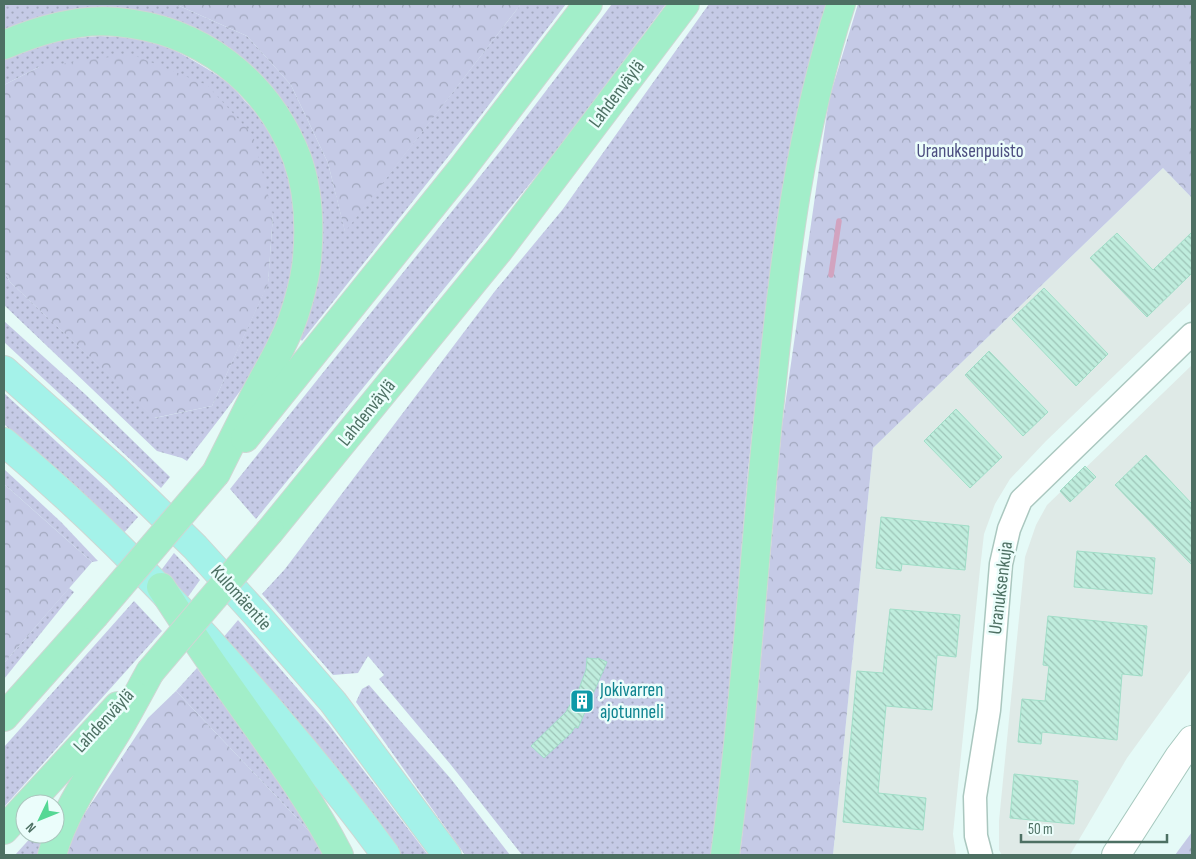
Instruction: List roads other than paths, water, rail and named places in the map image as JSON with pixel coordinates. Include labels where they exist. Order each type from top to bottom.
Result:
[{"type":"highway","points":[[4,717],[94,616],[271,408],[461,170],[588,4]]},
{"type":"highway","name":"Lahdenväylä","points":[[37,794],[150,672],[270,531],[499,250],[685,4]]},
{"type":"highway","points":[[725,855],[734,785],[781,291],[805,136],[826,51],[841,4]]},
{"type":"highway","points":[[4,45],[30,34],[57,27],[91,22],[117,22],[157,28],[175,34],[224,60],[252,86],[271,108],[285,133],[297,159],[305,190],[309,223],[307,261],[299,295],[284,340],[216,473]]},
{"type":"highway","points":[[161,587],[289,771],[325,828],[339,855]]},
{"type":"highway","points":[[52,855],[72,808],[95,765],[117,731],[150,672]]},
{"type":"highway","points":[[4,830],[15,818]]},
{"type":"main road","name":"Kulomäentie","points":[[4,370],[122,476],[195,547],[334,702],[447,855]]},
{"type":"main road","points":[[4,442],[29,463],[161,587],[258,696],[355,812],[386,855]]},
{"type":"street","name":"Uranuksenkuja","points":[[982,855],[976,836],[976,797],[989,710],[1001,564],[1009,529],[1021,500],[1192,334]]},
{"type":"street","points":[[1116,855],[1192,740]]},
{"type":"waterway","points":[[831,275],[839,221]]},
{"type":"place","name":"Jokivarren ajotunneli","points":[[582,701]]},
{"type":"park label","name":"Uranuksenpuisto","points":[[970,151]]}]
